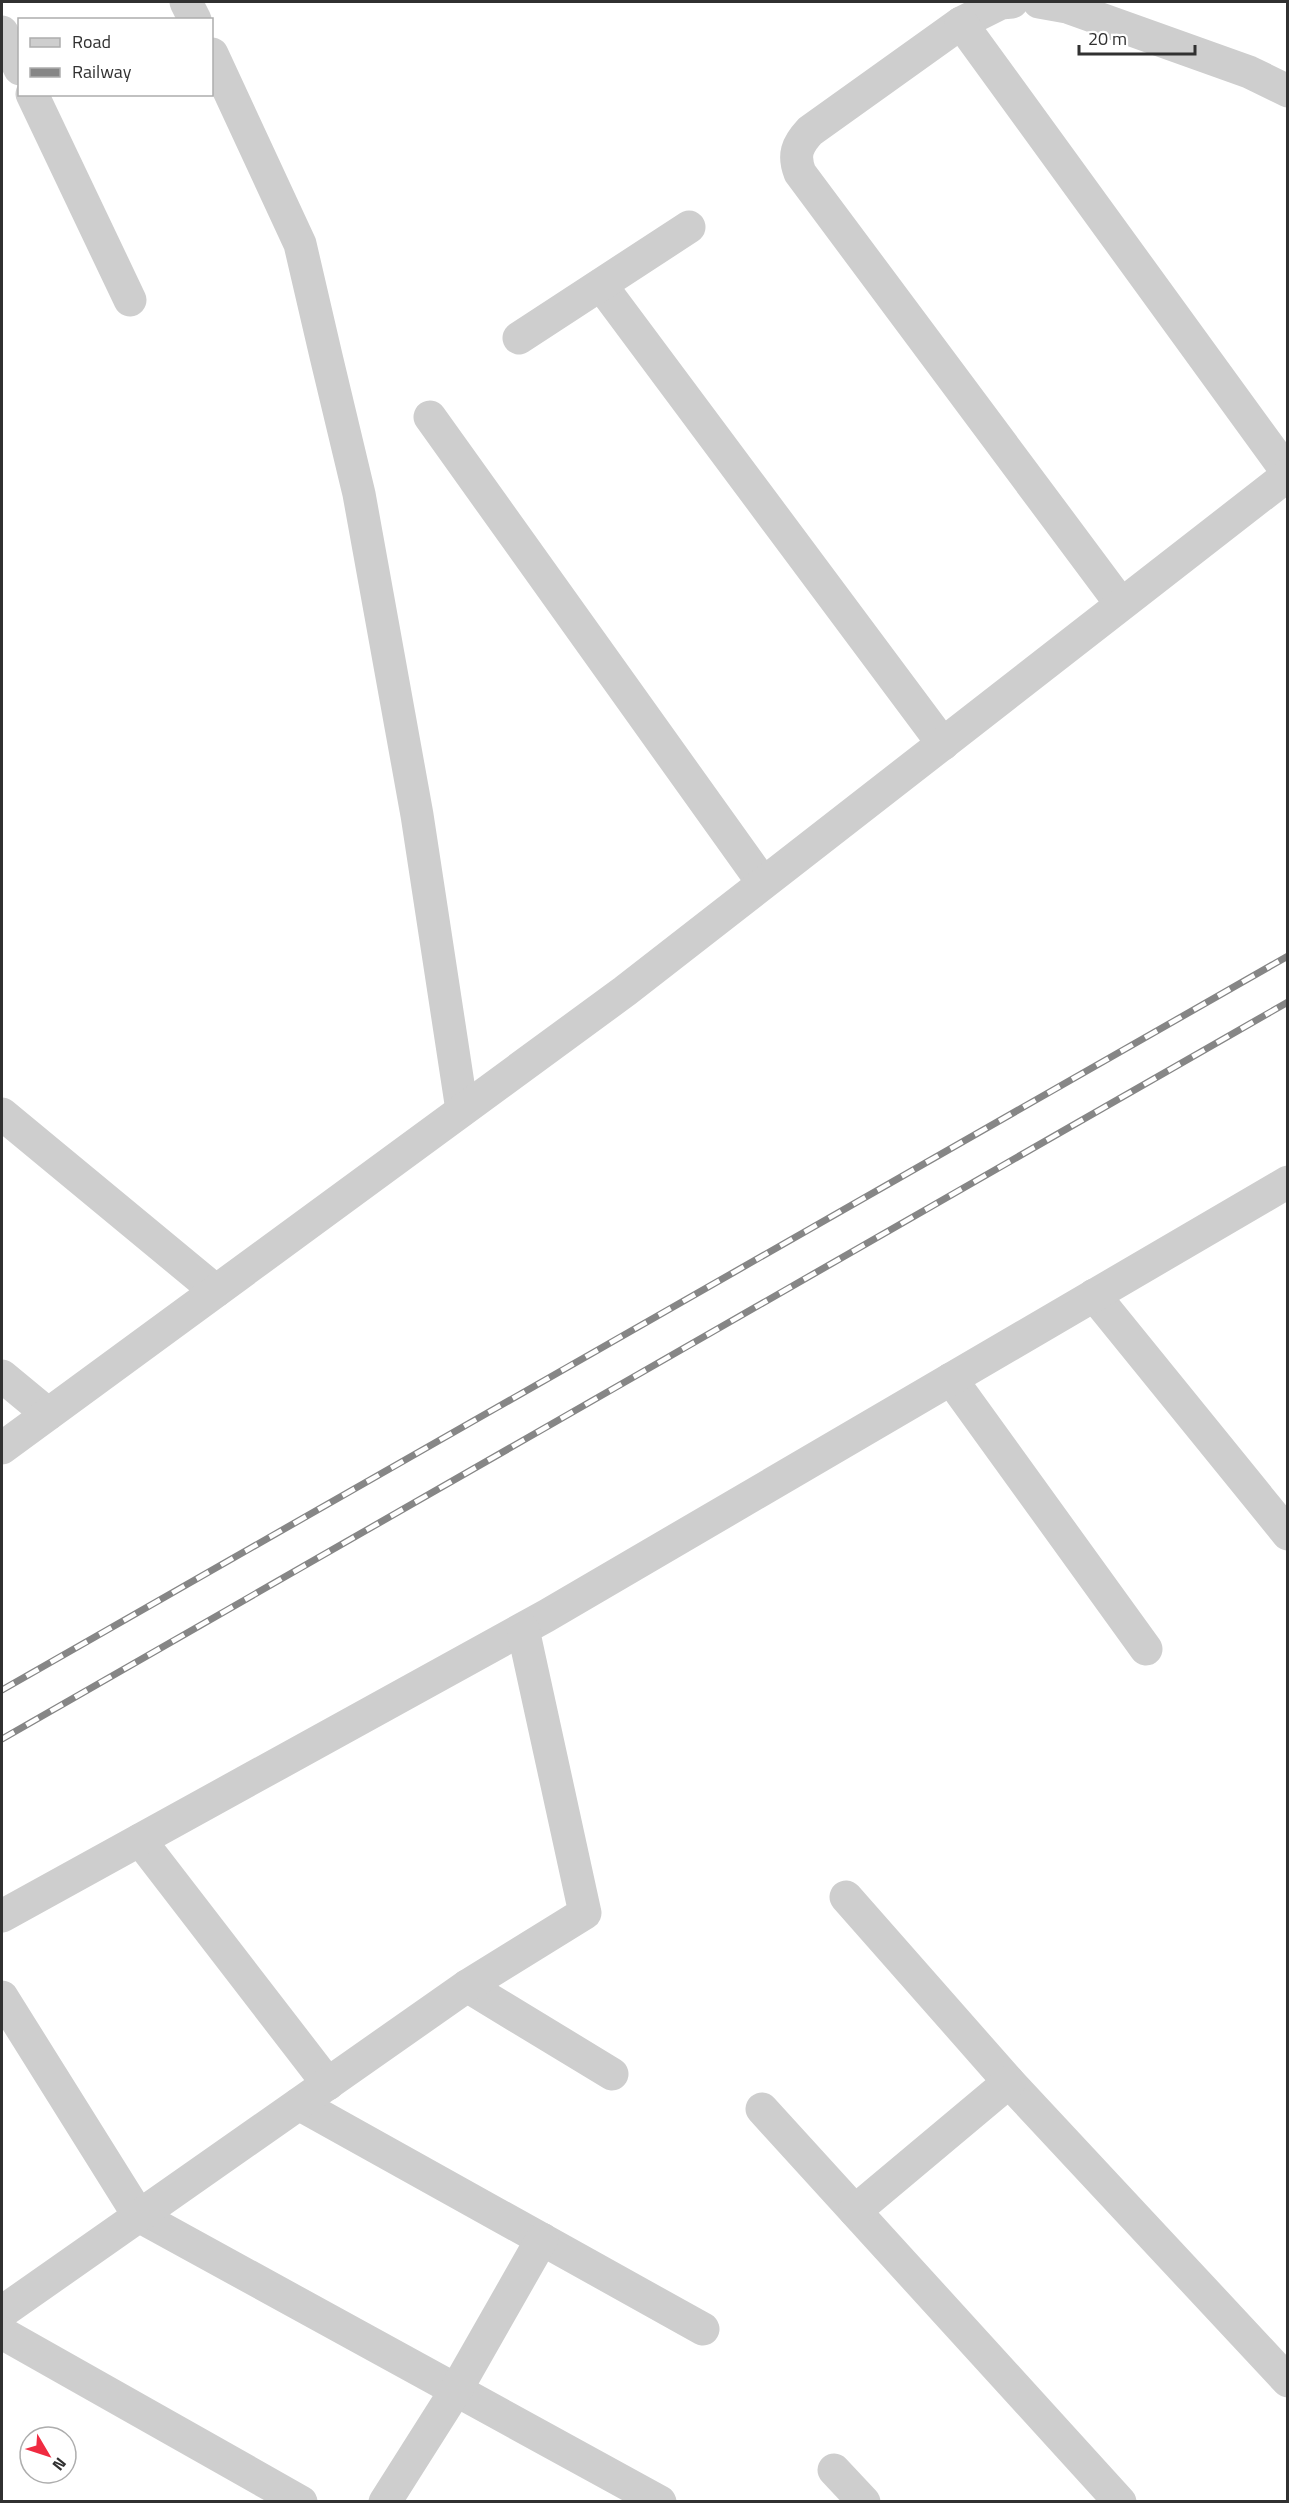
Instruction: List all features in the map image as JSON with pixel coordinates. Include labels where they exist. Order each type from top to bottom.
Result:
[{"type":"street","points":[[186,2],[194,18]]},
{"type":"street","points":[[1012,2],[1000,3],[961,22],[810,132],[800,142],[795,162],[800,173],[1121,604]]},
{"type":"street","points":[[1039,2],[1067,7],[1238,69],[1287,91]]},
{"type":"street","points":[[2,1448],[625,991],[1287,474],[961,22]]},
{"type":"street","points":[[2,32],[18,65]]},
{"type":"street","points":[[213,56],[300,244],[324,345],[359,494],[413,792],[462,1110]]},
{"type":"street","points":[[33,96],[130,300]]},
{"type":"street","points":[[519,338],[689,227]]},
{"type":"street","points":[[601,285],[943,744]]},
{"type":"street","points":[[430,417],[763,883]]},
{"type":"street","points":[[2,1114],[216,1291]]},
{"type":"street","points":[[2,1916],[523,1629],[1287,1182]]},
{"type":"street","points":[[1094,1295],[1287,1534]]},
{"type":"street","points":[[2,1376],[48,1414]]},
{"type":"street","points":[[951,1379],[1146,1649]]},
{"type":"street","points":[[2,2312],[467,1986],[585,1913],[523,1629]]},
{"type":"street","points":[[140,1840],[328,2084]]},
{"type":"street","points":[[846,1897],[1010,2082],[1287,2381]]},
{"type":"street","points":[[467,1986],[612,2074]]},
{"type":"street","points":[[2,1997],[139,2216],[660,2502]]},
{"type":"street","points":[[855,2211],[1010,2082]]},
{"type":"street","points":[[299,2104],[703,2329]]},
{"type":"street","points":[[762,2109],[1120,2502]]},
{"type":"street","points":[[385,2502],[456,2390],[542,2239]]},
{"type":"street","points":[[2,2333],[301,2502]]},
{"type":"street","points":[[834,2470],[864,2502]]},
{"type":"railway","points":[[2,1690],[1288,956]]},
{"type":"railway","points":[[2,1739],[1288,1002]]}]
